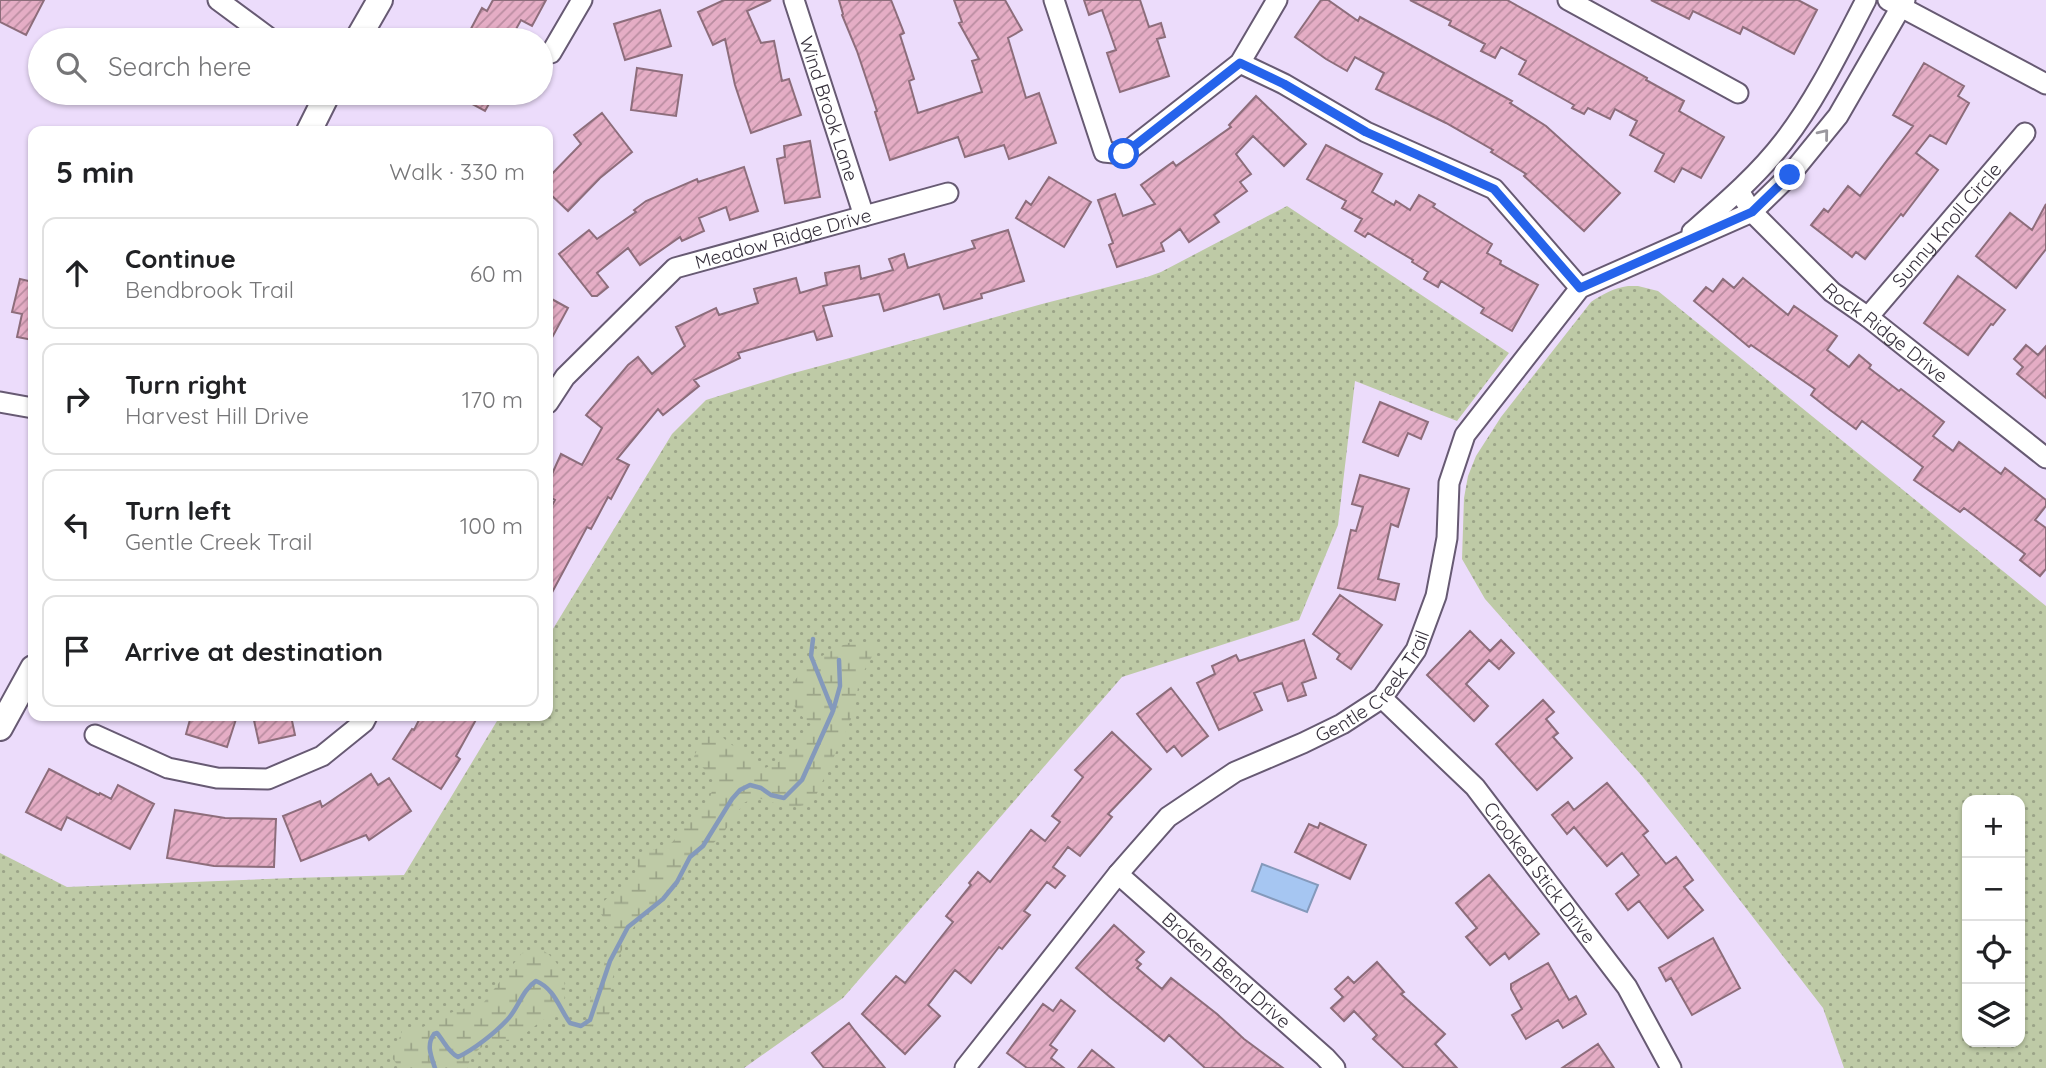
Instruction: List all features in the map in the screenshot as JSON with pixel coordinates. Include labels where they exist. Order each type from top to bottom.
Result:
[{"type":"main road","points":[[364,28],[380,0]]},
{"type":"main road","points":[[312,126],[322,105]]},
{"type":"main road","points":[[0,729],[28,677]]},
{"type":"street","points":[[218,0],[256,28]]},
{"type":"street","points":[[553,51],[582,0]]},
{"type":"street","name":"Wind Brook Lane","points":[[794,0],[864,216]]},
{"type":"street","points":[[1055,0],[1104,152],[1124,154],[1240,63],[1277,0]]},
{"type":"street","points":[[1568,0],[1738,93]]},
{"type":"street","name":"Gentle Creek Trail","points":[[1675,247],[1739,191],[1783,142],[1803,114],[1866,0]]},
{"type":"street","points":[[1898,2],[2046,84]]},
{"type":"street","name":"Gentle Creek Trail","points":[[965,1068],[1118,874],[1168,817],[1235,772],[1342,724],[1382,698],[1416,649],[1436,596],[1447,538],[1449,483],[1465,435],[1580,288],[1752,212],[1790,175],[1838,116],[1898,2]]},
{"type":"street","points":[[1240,63],[1284,84],[1366,132],[1494,189],[1580,288]]},
{"type":"street","name":"Sunny Knoll Circle","points":[[1868,317],[2025,132]]},
{"type":"street","name":"Rock Ridge Drive","points":[[1739,191],[1752,212],[1832,292],[1868,317],[2046,458]]},
{"type":"street","name":"Meadow Ridge Drive","points":[[553,394],[565,377],[675,268],[948,193]]},
{"type":"street","points":[[0,402],[28,407]]},
{"type":"street","name":"Crooked Stick Drive","points":[[1382,698],[1475,787],[1627,987],[1671,1068]]},
{"type":"street","points":[[95,735],[167,768],[217,778],[268,779],[322,756],[364,721]]},
{"type":"street","name":"Broken Bend Drive","points":[[1118,874],[1325,1056],[1335,1068]]},
{"type":"green space","points":[[1287,206],[1509,353],[1457,421],[1355,381],[1338,525],[1299,620],[1122,677],[843,998],[744,1068],[0,1068],[0,853],[67,887],[404,875],[497,721],[553,721],[553,629],[672,434],[706,400],[790,374],[1161,272]]},
{"type":"green space","points":[[1628,286],[1658,291],[2046,606],[2046,1068],[1844,1068],[1823,1008],[1642,776],[1485,599],[1462,559],[1464,498],[1468,476],[1476,456],[1501,417],[1591,302]]},
{"type":"green space","points":[[851,642],[874,643],[875,651],[859,680],[850,722],[813,802],[791,806],[755,797],[744,803],[721,836],[660,904],[638,921],[630,933],[619,956],[611,984],[608,1018],[592,1027],[581,1026],[588,1017],[591,994],[602,972],[608,951],[620,930],[606,927],[599,911],[601,905],[636,876],[638,853],[670,844],[710,798],[714,781],[694,757],[698,747],[708,733],[719,734],[762,769],[787,757],[805,737],[814,721],[805,720],[795,707],[788,693],[792,684],[814,661]]},
{"type":"green space","points":[[540,949],[554,960],[565,983],[561,1009],[517,1040],[501,1040],[486,1045],[474,1054],[467,1068],[400,1068],[392,1058],[402,1031],[423,1027],[462,1009],[481,1006],[522,953]]},
{"type":"water","points":[[1262,864],[1318,885],[1307,912],[1252,891]]},
{"type":"building","points":[[0,0],[44,0],[26,35],[0,22]]},
{"type":"building","points":[[493,0],[546,0],[532,26],[521,20],[517,28],[471,28],[482,8],[487,11]]},
{"type":"building","points":[[724,0],[771,0],[747,11],[761,43],[774,41],[782,81],[789,79],[801,115],[751,133],[735,85],[725,39],[713,45],[698,12]]},
{"type":"building","points":[[839,0],[891,0],[904,33],[900,35],[914,79],[909,81],[918,113],[982,92],[972,61],[979,59],[959,23],[962,22],[954,0],[1005,0],[1022,30],[1008,38],[1026,98],[1039,93],[1056,143],[1009,159],[1004,145],[965,157],[958,137],[890,160],[875,112],[877,111]]},
{"type":"building","points":[[1084,0],[1140,0],[1149,27],[1161,23],[1165,37],[1157,39],[1169,76],[1120,92],[1107,53],[1116,50],[1102,10],[1089,15]]},
{"type":"building","points":[[1321,0],[1328,0],[1358,21],[1360,17],[1512,101],[1510,103],[1546,126],[1620,193],[1584,231],[1524,176],[1526,174],[1491,152],[1493,150],[1446,123],[1376,89],[1384,73],[1355,57],[1347,71],[1295,37]]},
{"type":"building","points":[[1410,0],[1507,0],[1684,101],[1679,111],[1724,137],[1701,178],[1682,168],[1674,182],[1655,171],[1664,154],[1630,135],[1637,121],[1615,109],[1610,119],[1588,108],[1584,114],[1572,108],[1574,105],[1519,74],[1526,61],[1501,47],[1495,58],[1481,51],[1485,44],[1449,25],[1451,21]]},
{"type":"building","points":[[1651,0],[1798,0],[1817,10],[1794,54],[1743,27],[1740,34],[1693,11],[1689,19]]},
{"type":"building","points":[[660,10],[671,46],[625,60],[614,24]]},
{"type":"building","points":[[1924,63],[1964,86],[1958,96],[1969,103],[1946,144],[1930,135],[1916,153],[1938,170],[1903,216],[1901,214],[1865,259],[1856,252],[1852,257],[1811,225],[1824,209],[1828,212],[1848,186],[1860,196],[1913,126],[1893,115]]},
{"type":"building","points":[[637,68],[682,75],[676,116],[631,110]]},
{"type":"building","points":[[1256,96],[1306,144],[1284,166],[1253,136],[1236,154],[1251,174],[1240,182],[1247,191],[1214,215],[1219,222],[1189,242],[1180,229],[1161,243],[1164,251],[1117,267],[1109,245],[1113,243],[1098,200],[1115,194],[1123,216],[1155,204],[1141,185],[1173,162],[1176,166],[1231,127],[1229,125]]},
{"type":"building","points":[[474,105],[488,105],[485,111]]},
{"type":"building","points":[[602,113],[632,152],[600,178],[568,211],[553,197],[553,173],[581,144],[574,135]]},
{"type":"building","points":[[810,141],[820,197],[785,203],[777,159],[785,157],[784,146]]},
{"type":"building","points":[[1326,145],[1382,174],[1372,192],[1394,205],[1396,201],[1410,210],[1419,195],[1435,204],[1433,207],[1492,244],[1487,253],[1501,261],[1500,264],[1538,285],[1512,331],[1481,313],[1484,308],[1441,281],[1438,287],[1424,279],[1428,272],[1412,262],[1413,260],[1368,233],[1365,237],[1355,231],[1362,219],[1342,208],[1346,201],[1307,179]]},
{"type":"building","points":[[744,167],[758,211],[730,220],[726,207],[699,218],[704,231],[682,241],[680,237],[640,265],[628,248],[597,273],[608,287],[597,296],[592,296],[559,254],[589,230],[597,239],[636,212],[634,210],[646,201],[697,179],[698,182]]},
{"type":"building","points":[[1049,177],[1091,202],[1064,247],[1016,218],[1026,201],[1031,205]]},
{"type":"building","points":[[2046,204],[2046,249],[2016,288],[1976,256],[2010,213],[2032,230]]},
{"type":"building","points":[[1008,230],[1024,281],[981,294],[982,298],[944,309],[939,294],[884,311],[879,294],[823,306],[832,336],[817,340],[814,331],[738,353],[740,358],[694,380],[699,386],[663,415],[658,409],[617,459],[629,465],[591,529],[587,527],[553,591],[553,472],[561,454],[582,465],[602,428],[586,415],[628,365],[638,357],[652,374],[685,346],[676,327],[716,308],[719,315],[758,303],[754,289],[796,278],[800,293],[827,285],[825,273],[859,266],[861,279],[893,270],[889,259],[904,254],[908,268],[975,248],[972,241]]},
{"type":"building","points":[[1958,276],[2005,310],[1968,355],[1924,323]]},
{"type":"building","points":[[1743,278],[1788,315],[1794,306],[1837,336],[1827,350],[1849,367],[1859,355],[1871,365],[1869,368],[1944,422],[1933,436],[1953,451],[1959,442],[2001,474],[2005,468],[2046,500],[2046,506],[2035,520],[2046,528],[2046,569],[2040,576],[2020,560],[2025,554],[1964,508],[1960,512],[1914,480],[1923,467],[1862,421],[1856,429],[1811,395],[1815,389],[1751,345],[1749,347],[1694,301],[1706,287],[1713,292],[1723,279],[1734,288]]},
{"type":"building","points":[[20,279],[28,281],[28,339],[17,337],[22,314],[12,312]]},
{"type":"building","points":[[553,300],[568,308],[553,336]]},
{"type":"building","points":[[2026,345],[2038,355],[2046,346],[2046,398],[2017,374],[2023,367],[2014,359]]},
{"type":"building","points":[[1380,402],[1428,422],[1421,439],[1408,433],[1398,456],[1363,442]]},
{"type":"building","points":[[1360,475],[1409,489],[1398,527],[1391,524],[1378,579],[1399,584],[1395,600],[1338,588],[1351,530],[1356,531],[1363,507],[1352,504]]},
{"type":"building","points":[[1340,595],[1382,625],[1351,669],[1337,659],[1340,654],[1313,634]]},
{"type":"building","points":[[1470,631],[1490,651],[1501,640],[1514,653],[1499,669],[1489,660],[1466,684],[1488,706],[1474,721],[1427,675]]},
{"type":"building","points":[[1304,640],[1316,678],[1302,683],[1306,695],[1288,701],[1282,683],[1254,693],[1262,710],[1219,730],[1197,683],[1215,674],[1212,666],[1236,655],[1239,661]]},
{"type":"building","points":[[1171,688],[1208,736],[1182,756],[1174,746],[1167,752],[1137,714]]},
{"type":"building","points":[[1543,700],[1554,712],[1546,719],[1558,733],[1553,737],[1572,758],[1537,790],[1496,744]]},
{"type":"building","points":[[190,721],[235,721],[227,747],[186,734]]},
{"type":"building","points":[[254,721],[292,721],[295,735],[259,743]]},
{"type":"building","points":[[418,721],[475,721],[456,756],[460,759],[441,789],[393,759],[412,729],[414,730]]},
{"type":"building","points":[[1112,732],[1151,769],[1108,814],[1112,817],[1080,856],[1068,847],[1053,867],[1065,876],[1055,888],[1047,882],[1024,911],[1030,915],[1002,949],[999,947],[971,983],[955,970],[928,1005],[940,1016],[905,1054],[862,1014],[896,976],[905,983],[953,922],[946,916],[978,872],[990,882],[1031,830],[1045,841],[1060,822],[1052,816],[1083,777],[1075,770]]},
{"type":"building","points":[[49,769],[111,799],[118,785],[154,804],[130,849],[67,817],[61,830],[26,812]]},
{"type":"building","points":[[371,774],[378,785],[389,778],[411,811],[369,840],[366,835],[301,861],[283,816],[320,801],[322,807]]},
{"type":"building","points":[[1607,783],[1648,831],[1643,835],[1666,864],[1676,857],[1693,880],[1684,887],[1703,910],[1668,938],[1639,901],[1628,910],[1616,894],[1639,875],[1622,853],[1607,866],[1574,827],[1567,834],[1552,815],[1568,802],[1574,810]]},
{"type":"building","points":[[175,810],[225,818],[276,819],[274,867],[214,866],[167,858]]},
{"type":"building","points":[[1320,823],[1366,845],[1350,879],[1295,852],[1309,824],[1318,828]]},
{"type":"building","points":[[1489,875],[1539,934],[1509,959],[1505,953],[1490,965],[1466,937],[1477,928],[1456,903]]},
{"type":"building","points":[[1114,925],[1144,952],[1136,960],[1141,964],[1137,968],[1162,989],[1171,978],[1283,1068],[1205,1068],[1169,1035],[1164,1041],[1111,998],[1076,968]]},
{"type":"building","points":[[1713,938],[1740,988],[1692,1015],[1671,978],[1666,981],[1659,968]]},
{"type":"building","points":[[1377,962],[1404,992],[1401,994],[1445,1034],[1435,1044],[1457,1068],[1404,1068],[1373,1039],[1377,1035],[1354,1011],[1344,1021],[1331,1008],[1343,997],[1335,989],[1348,977],[1354,983]]},
{"type":"building","points":[[1548,963],[1569,1000],[1576,996],[1586,1014],[1563,1028],[1558,1020],[1526,1039],[1512,1015],[1522,1009],[1511,984]]},
{"type":"building","points":[[1061,1000],[1075,1011],[1050,1045],[1057,1050],[1051,1058],[1064,1068],[1027,1068],[1007,1053],[1043,1004],[1053,1011]]},
{"type":"building","points":[[849,1023],[885,1068],[824,1068],[812,1053]]},
{"type":"building","points":[[1598,1044],[1614,1068],[1562,1068]]},
{"type":"building","points":[[1092,1050],[1114,1068],[1078,1068]]},
{"type":"waterway","points":[[813,639],[811,656],[833,711]]},
{"type":"waterway","points":[[435,1068],[430,1046],[434,1034],[437,1033],[455,1055],[458,1057],[464,1054],[484,1041],[511,1016],[527,989],[536,981],[548,989],[570,1023],[581,1026],[590,1020],[610,961],[628,927],[663,899],[677,882],[690,857],[703,846],[732,799],[740,790],[750,785],[784,798],[802,780],[833,711],[840,686],[839,660]]},
{"type":"route","points":[[1124,154],[1240,63],[1284,84],[1366,132],[1494,189],[1580,288],[1752,212],[1790,175]]}]
